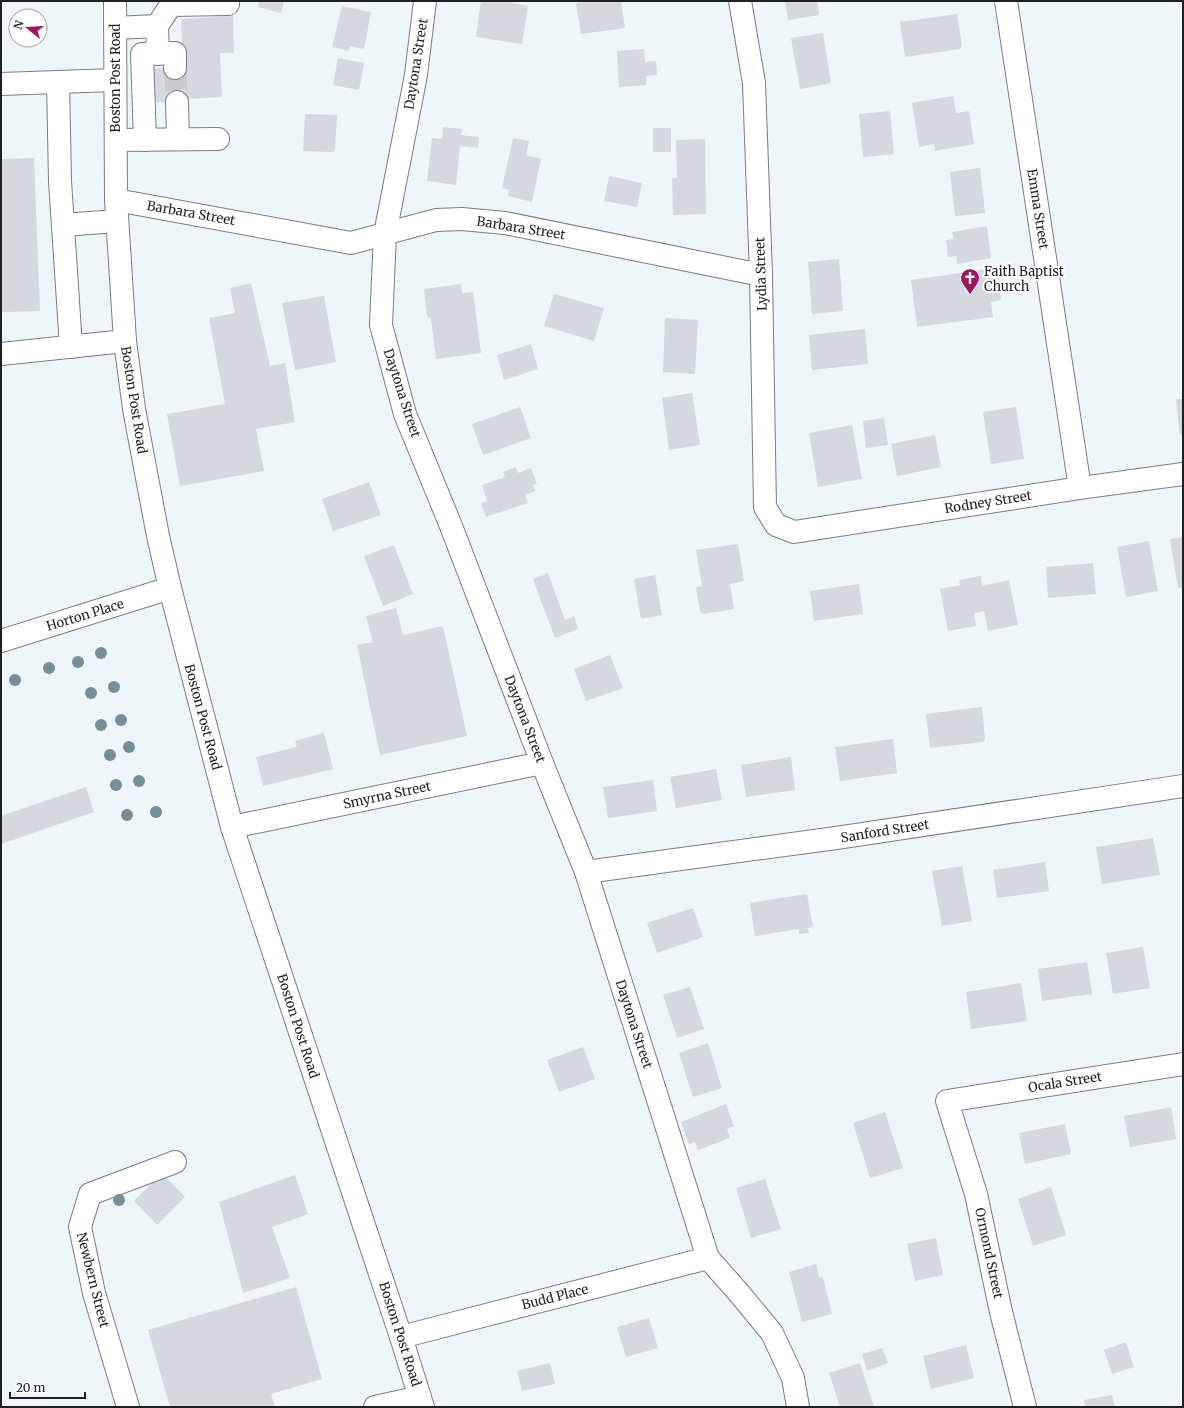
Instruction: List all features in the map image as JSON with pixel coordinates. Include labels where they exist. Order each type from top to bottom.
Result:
[{"type":"street","name":"Boston Post Road","points":[[115,1],[116,200],[125,341],[134,409],[170,588],[232,827],[401,1336],[421,1402]]},
{"type":"street","name":"Daytona Street","points":[[425,1],[416,75],[385,234],[381,325],[406,414],[586,872],[708,1258],[772,1333],[793,1378],[798,1407]]},
{"type":"street","name":"Lydia Street","points":[[740,1],[754,83],[761,275],[765,507],[776,525],[794,532]]},
{"type":"street","name":"Emma Street","points":[[1006,1],[1080,488]]},
{"type":"street","points":[[158,54],[157,26],[170,5],[228,4]]},
{"type":"street","points":[[115,28],[157,26]]},
{"type":"street","points":[[145,140],[142,54],[175,53],[175,68]]},
{"type":"street","points":[[1,84],[116,80]]},
{"type":"street","points":[[58,82],[60,181],[71,347]]},
{"type":"street","points":[[177,102],[178,139]]},
{"type":"street","points":[[116,140],[218,138]]},
{"type":"street","name":"Barbara Street","points":[[116,200],[350,243],[436,220],[462,219],[505,223],[761,275]]},
{"type":"street","points":[[63,225],[117,221]]},
{"type":"street","points":[[1,354],[125,341]]},
{"type":"street","name":"Rodney Street","points":[[794,532],[1080,488],[1183,474]]},
{"type":"street","name":"Horton Place","points":[[1,641],[170,588]]},
{"type":"street","name":"Smyrna Street","points":[[232,827],[542,763]]},
{"type":"street","name":"Sanford Street","points":[[586,872],[843,837],[1183,786]]},
{"type":"street","name":"Ocala Street","points":[[947,1101],[1183,1064]]},
{"type":"street","name":"Ormond Street","points":[[947,1101],[976,1194],[1001,1312],[1025,1407]]},
{"type":"street","name":"Newbern Street","points":[[128,1407],[94,1293],[80,1226],[90,1194],[175,1162]]},
{"type":"street","name":"Budd Place","points":[[401,1336],[708,1258]]},
{"type":"street","points":[[375,1407],[421,1402]]},
{"type":"building","points":[[259,1],[284,1],[281,13],[258,7]]},
{"type":"building","points":[[481,1],[513,1],[512,3],[528,6],[522,44],[476,37]]},
{"type":"building","points":[[592,1],[621,1],[625,28],[581,34],[576,3]]},
{"type":"building","points":[[785,1],[817,1],[819,15],[788,20]]},
{"type":"building","points":[[342,6],[371,12],[364,49],[350,46],[349,51],[332,47]]},
{"type":"building","points":[[957,14],[962,46],[960,49],[905,57],[900,22]]},
{"type":"building","points":[[233,16],[234,53],[220,53],[222,97],[185,99],[181,19]]},
{"type":"building","points":[[823,33],[831,83],[800,89],[791,38]]},
{"type":"building","points":[[644,49],[645,62],[656,61],[657,75],[646,76],[646,85],[619,87],[617,51]]},
{"type":"building","points":[[338,58],[364,63],[359,90],[333,85]]},
{"type":"building","points":[[180,67],[181,101],[145,103],[144,69]]},
{"type":"building","points":[[953,96],[956,113],[969,111],[974,144],[935,151],[934,144],[919,147],[912,103]]},
{"type":"building","points":[[890,111],[894,154],[863,157],[859,114]]},
{"type":"building","points":[[305,114],[337,115],[335,149],[333,152],[303,151]]},
{"type":"building","points":[[443,127],[462,129],[461,135],[479,137],[478,148],[460,146],[456,185],[427,181],[432,138],[442,139]]},
{"type":"building","points":[[653,128],[671,128],[671,152],[653,152]]},
{"type":"building","points":[[513,138],[529,141],[526,155],[541,159],[532,202],[508,196],[509,190],[502,188]]},
{"type":"building","points":[[705,139],[706,214],[673,215],[672,178],[677,178],[676,140]]},
{"type":"building","points":[[34,158],[40,311],[1,312],[1,159]]},
{"type":"building","points":[[980,168],[985,213],[955,216],[950,172]]},
{"type":"building","points":[[609,176],[642,183],[637,207],[604,201]]},
{"type":"building","points":[[987,226],[991,258],[957,264],[956,256],[948,257],[946,240],[954,239],[952,232]]},
{"type":"building","points":[[839,259],[843,311],[812,314],[808,262]]},
{"type":"building","points":[[987,269],[988,278],[998,277],[1001,300],[991,302],[993,317],[917,327],[911,280]]},
{"type":"building","points":[[251,283],[270,366],[285,363],[295,422],[256,429],[264,471],[180,486],[167,414],[225,404],[209,318],[235,313],[230,288]]},
{"type":"building","points":[[461,284],[462,293],[473,292],[481,353],[436,359],[431,319],[427,316],[424,289]]},
{"type":"building","points":[[554,294],[604,308],[594,341],[544,326]]},
{"type":"building","points":[[324,296],[336,362],[295,370],[282,303]]},
{"type":"building","points":[[665,318],[698,320],[695,374],[663,372]]},
{"type":"building","points":[[865,329],[868,364],[812,370],[809,335]]},
{"type":"building","points":[[531,344],[538,369],[504,380],[497,355]]},
{"type":"building","points":[[692,393],[700,445],[669,450],[662,398]]},
{"type":"building","points":[[1176,399],[1183,399],[1183,435],[1180,435]]},
{"type":"building","points":[[520,407],[531,438],[483,455],[472,424]]},
{"type":"building","points":[[1016,407],[1024,459],[991,464],[983,412]]},
{"type":"building","points":[[884,418],[888,445],[866,448],[863,421]]},
{"type":"building","points":[[852,425],[862,479],[818,487],[809,433]]},
{"type":"building","points":[[935,435],[941,467],[897,476],[891,444]]},
{"type":"building","points":[[516,467],[518,473],[531,468],[537,484],[533,485],[535,491],[525,495],[528,503],[486,517],[481,503],[487,501],[482,485],[505,477],[503,472]]},
{"type":"building","points":[[369,482],[381,515],[333,531],[322,499]]},
{"type":"building","points":[[1183,537],[1183,587],[1178,588],[1170,539]]},
{"type":"building","points":[[1149,541],[1158,591],[1126,597],[1117,547]]},
{"type":"building","points":[[738,544],[744,581],[730,584],[734,609],[703,614],[700,612],[696,587],[702,586],[696,550]]},
{"type":"building","points":[[394,545],[413,594],[383,606],[364,556]]},
{"type":"building","points":[[1093,563],[1096,594],[1048,598],[1046,567]]},
{"type":"building","points":[[548,573],[565,620],[574,616],[578,629],[555,638],[533,579]]},
{"type":"building","points":[[655,575],[662,615],[641,619],[634,579]]},
{"type":"building","points":[[981,576],[982,586],[1009,580],[1018,625],[988,631],[984,611],[974,613],[976,626],[948,631],[940,589],[960,585],[959,580]]},
{"type":"building","points":[[859,584],[863,614],[814,621],[810,591]]},
{"type":"building","points":[[396,608],[403,635],[443,626],[467,736],[380,755],[357,645],[373,642],[366,616]]},
{"type":"building","points":[[610,655],[623,688],[586,701],[574,669]]},
{"type":"building","points":[[982,707],[985,739],[983,742],[930,748],[926,714]]},
{"type":"building","points":[[324,733],[333,769],[263,786],[256,757],[297,747],[295,741]]},
{"type":"building","points":[[893,739],[897,773],[840,781],[835,747]]},
{"type":"building","points":[[791,757],[795,790],[746,797],[741,765]]},
{"type":"building","points":[[716,769],[722,800],[676,808],[670,777]]},
{"type":"building","points":[[653,780],[657,811],[608,818],[603,787]]},
{"type":"building","points":[[86,787],[94,812],[1,844],[1,816]]},
{"type":"building","points":[[1153,838],[1160,875],[1102,884],[1096,847]]},
{"type":"building","points":[[1045,862],[1049,891],[997,898],[993,870]]},
{"type":"building","points":[[962,866],[972,921],[942,926],[932,871]]},
{"type":"building","points":[[807,894],[813,927],[808,928],[809,933],[799,934],[799,929],[755,936],[750,903]]},
{"type":"building","points":[[693,908],[703,937],[657,953],[647,923]]},
{"type":"building","points":[[1143,947],[1150,988],[1113,994],[1106,953]]},
{"type":"building","points":[[1087,962],[1092,994],[1042,1001],[1038,969]]},
{"type":"building","points":[[1021,983],[1027,1021],[971,1029],[966,992]]},
{"type":"building","points":[[690,987],[704,1029],[677,1038],[663,995]]},
{"type":"building","points":[[708,1043],[722,1088],[693,1097],[679,1053]]},
{"type":"building","points":[[583,1047],[595,1079],[559,1092],[547,1060]]},
{"type":"building","points":[[726,1104],[734,1126],[727,1129],[730,1138],[698,1150],[695,1142],[689,1144],[681,1122]]},
{"type":"building","points":[[1171,1107],[1176,1139],[1130,1147],[1124,1116]]},
{"type":"building","points":[[885,1112],[903,1168],[870,1178],[853,1123]]},
{"type":"building","points":[[1065,1124],[1071,1154],[1025,1164],[1019,1133]]},
{"type":"building","points":[[162,1173],[185,1197],[157,1225],[134,1201]]},
{"type":"building","points":[[295,1175],[308,1214],[272,1227],[290,1278],[243,1293],[219,1202]]},
{"type":"building","points":[[765,1179],[781,1229],[751,1238],[736,1188]]},
{"type":"building","points":[[1051,1187],[1066,1235],[1033,1246],[1018,1199]]},
{"type":"building","points":[[936,1238],[943,1275],[915,1281],[907,1244]]},
{"type":"building","points":[[816,1264],[819,1277],[823,1278],[832,1314],[802,1322],[789,1272]]},
{"type":"building","points":[[296,1287],[322,1379],[271,1394],[275,1407],[170,1407],[148,1330]]},
{"type":"building","points":[[649,1318],[658,1348],[626,1357],[617,1327]]},
{"type":"building","points":[[1126,1342],[1134,1367],[1112,1374],[1104,1350]]},
{"type":"building","points":[[966,1345],[974,1378],[931,1389],[923,1356]]},
{"type":"building","points":[[882,1348],[888,1363],[867,1371],[862,1354]]},
{"type":"building","points":[[550,1363],[555,1384],[522,1391],[517,1371]]},
{"type":"building","points":[[860,1363],[874,1407],[840,1407],[829,1373]]},
{"type":"building","points":[[1112,1395],[1115,1407],[1085,1407],[1084,1400]]},
{"type":"tunnel","points":[[175,68],[177,102]]},
{"type":"place","name":"Faith Baptist Church","points":[[970,295]]}]
